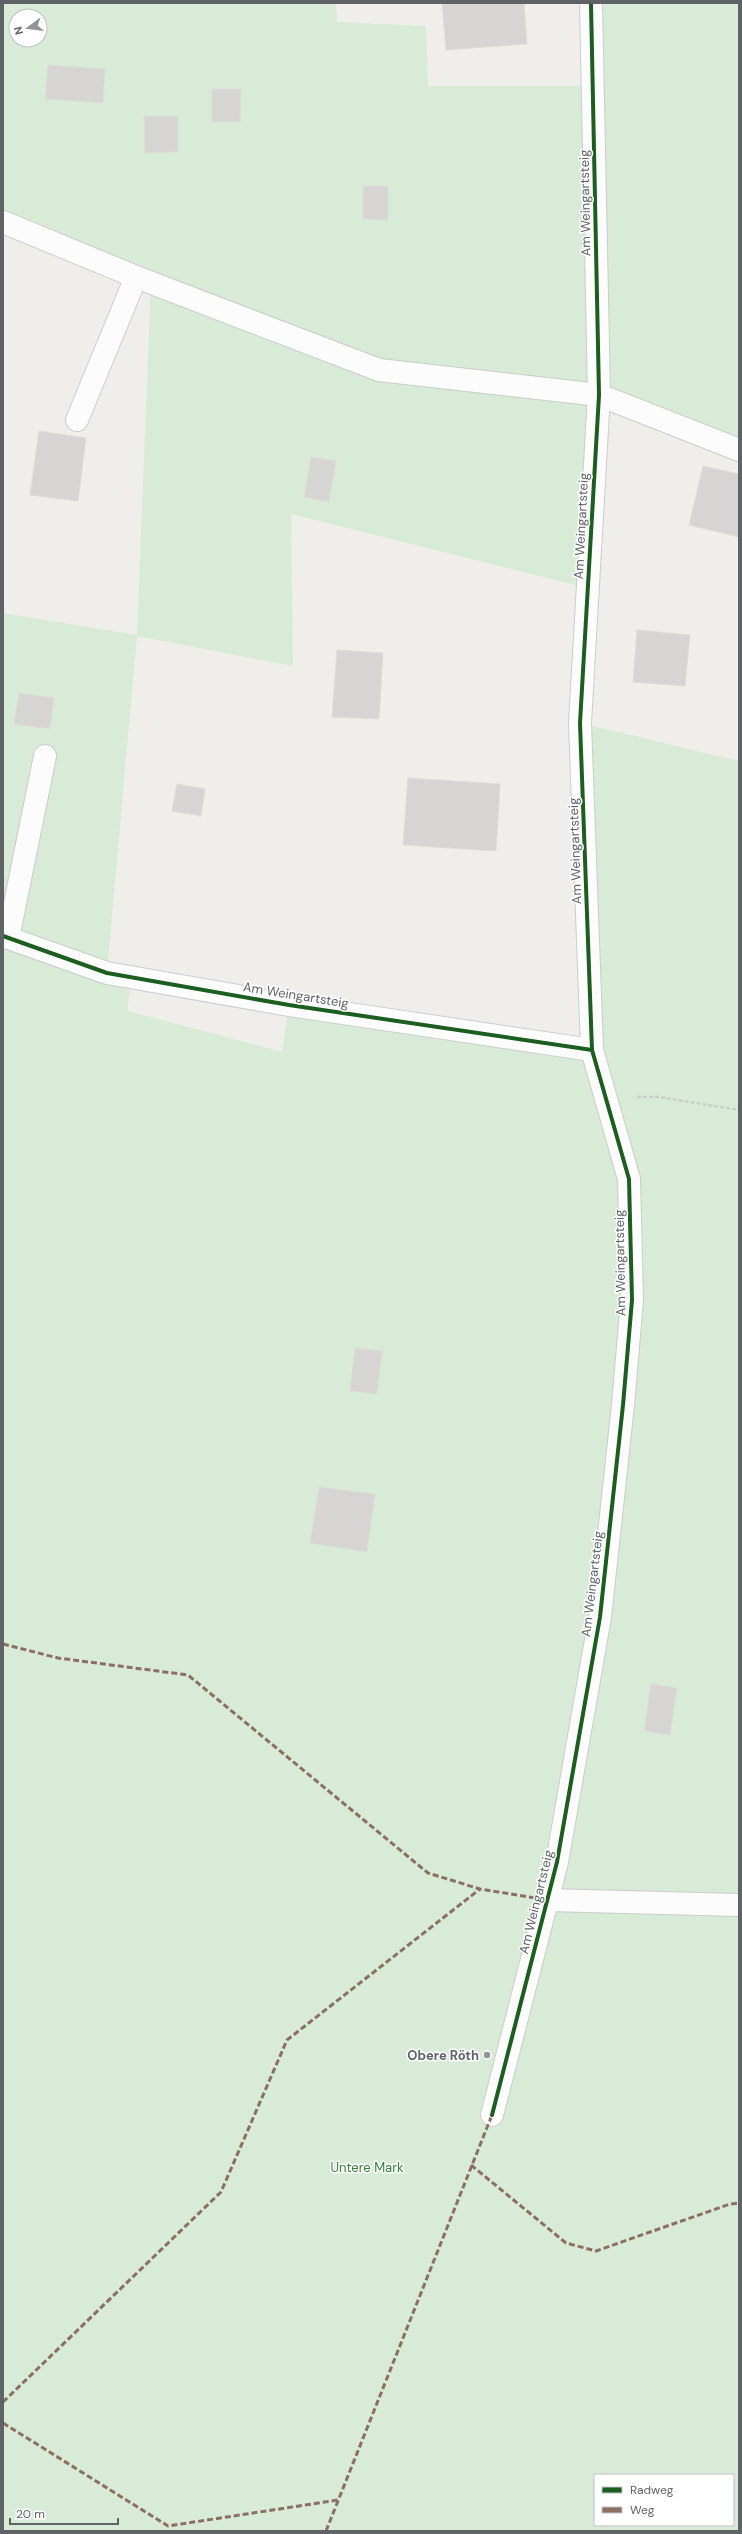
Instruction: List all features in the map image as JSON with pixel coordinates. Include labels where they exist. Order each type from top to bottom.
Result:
[{"type":"street","name":"Am Weingartsteig","points":[[492,2114],[557,1862],[600,1617],[624,1405],[632,1300],[629,1179],[607,1097],[592,1050],[580,723],[599,395],[591,3]]},
{"type":"street","points":[[3,222],[136,277],[379,370],[599,395],[739,450]]},
{"type":"street","points":[[77,420],[136,277]]},
{"type":"street","points":[[6,937],[45,756]]},
{"type":"street","name":"Am Weingartsteig","points":[[6,937],[107,973],[288,1005],[592,1050]]},
{"type":"street","points":[[548,1900],[739,1905]]},
{"type":"path","points":[[607,1097],[659,1097],[739,1110]]},
{"type":"green space","name":"Untere Mark","points":[[3,3],[336,3],[337,22],[426,26],[428,86],[592,86],[591,3],[739,3],[739,450],[599,395],[587,588],[291,514],[293,666],[137,636],[107,971],[130,977],[128,1011],[282,1052],[289,1005],[592,1050],[580,723],[739,761],[739,2531],[3,2531],[3,613],[137,635],[151,283],[3,222]]},
{"type":"building","points":[[442,3],[524,3],[527,44],[446,50]]},
{"type":"building","points":[[48,65],[105,69],[103,103],[45,99]]},
{"type":"building","points":[[212,89],[241,89],[240,122],[212,122]]},
{"type":"building","points":[[144,116],[178,116],[178,152],[145,153]]},
{"type":"building","points":[[363,186],[388,186],[388,220],[363,219]]},
{"type":"building","points":[[39,431],[86,438],[78,501],[30,495]]},
{"type":"building","points":[[311,457],[336,461],[329,502],[304,497]]},
{"type":"building","points":[[703,466],[739,474],[739,537],[689,525]]},
{"type":"building","points":[[637,630],[690,635],[685,686],[633,682]]},
{"type":"building","points":[[337,650],[383,653],[379,719],[332,717]]},
{"type":"building","points":[[19,693],[54,698],[50,729],[14,724]]},
{"type":"building","points":[[408,778],[500,784],[496,851],[403,845]]},
{"type":"building","points":[[177,784],[205,789],[201,816],[172,811]]},
{"type":"building","points":[[355,1348],[382,1351],[377,1394],[350,1391]]},
{"type":"building","points":[[319,1487],[375,1494],[367,1552],[310,1543]]},
{"type":"building","points":[[651,1684],[677,1688],[670,1735],[644,1731]]},
{"type":"marked path","points":[[3,1644],[58,1658],[188,1675],[428,1873],[480,1889],[548,1900]]},
{"type":"marked path","points":[[3,2402],[221,2192],[287,2040],[480,1889]]},
{"type":"marked path","points":[[326,2531],[492,2115]]},
{"type":"marked path","points":[[471,2165],[566,2243],[596,2251],[730,2204],[739,2203]]},
{"type":"marked path","points":[[3,2423],[168,2526],[338,2500]]},
{"type":"cycle path","points":[[492,2115],[557,1862],[600,1617],[623,1405],[632,1300],[629,1179],[592,1050],[580,723],[599,395],[591,3]]},
{"type":"cycle path","points":[[3,936],[107,973],[289,1005],[592,1050]]},
{"type":"place","name":"Obere Röth","points":[[487,2055]]}]
